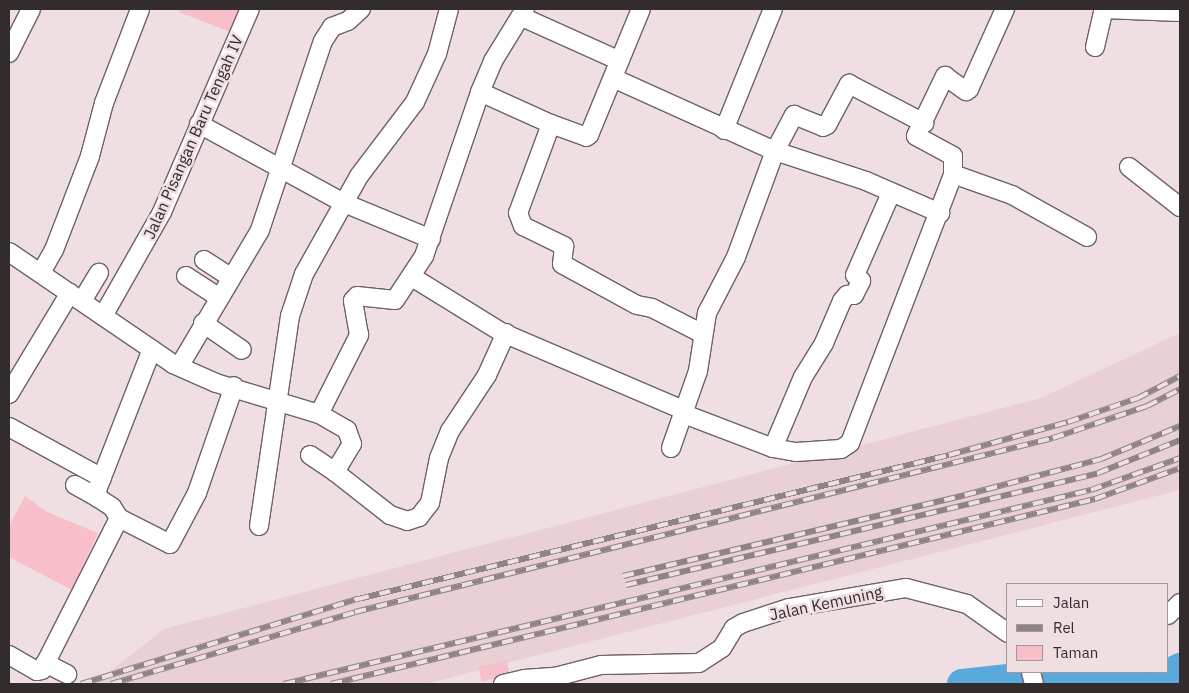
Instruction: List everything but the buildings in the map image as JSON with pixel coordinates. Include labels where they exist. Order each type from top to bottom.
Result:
[{"type":"street","points":[[9,53],[31,9]]},
{"type":"street","points":[[41,273],[54,250],[90,156],[104,103],[140,9]]},
{"type":"street","name":"Jalan Pisangan Baru Tengah IV","points":[[103,316],[162,212],[250,9]]},
{"type":"street","points":[[180,365],[230,277],[257,237],[323,41],[332,27],[348,21],[361,9]]},
{"type":"street","points":[[259,526],[290,316],[304,274],[359,176],[415,102],[437,54],[449,9]]},
{"type":"street","points":[[480,92],[551,124],[586,137],[613,78],[641,9]]},
{"type":"street","points":[[724,130],[773,9]]},
{"type":"street","points":[[412,277],[460,309],[506,334],[684,413],[773,448],[796,452],[841,449],[850,443],[940,213],[953,174],[953,156],[917,139],[945,76],[966,91],[969,89],[1005,9]]},
{"type":"street","points":[[1095,47],[1112,9],[1180,12]]},
{"type":"street","points":[[319,414],[359,335],[353,301],[357,296],[395,300],[412,277],[431,239],[480,92],[500,48],[523,13],[620,61]]},
{"type":"street","points":[[613,78],[663,98],[724,130],[775,152],[866,180],[891,193],[940,213]]},
{"type":"street","points":[[671,448],[698,371],[701,333],[706,313],[736,257],[775,152],[794,115],[823,127],[827,125],[849,84],[924,123]]},
{"type":"street","points":[[199,124],[344,202],[431,239]]},
{"type":"street","points":[[551,124],[518,213],[519,221],[564,246],[562,264],[637,305],[652,308],[701,333]]},
{"type":"street","points":[[1129,167],[1180,207]]},
{"type":"street","points":[[953,174],[1012,195],[1087,237]]},
{"type":"street","points":[[773,448],[803,377],[824,342],[842,301],[846,295],[853,296],[860,281],[855,275],[891,193]]},
{"type":"street","points":[[9,252],[173,364],[180,365],[216,383],[234,386],[278,403],[319,414],[347,430],[353,440],[335,472]]},
{"type":"street","points":[[204,260],[230,277]]},
{"type":"street","points":[[9,394],[76,297],[99,273]]},
{"type":"street","points":[[186,276],[218,297]]},
{"type":"street","points":[[203,323],[242,350]]},
{"type":"street","points":[[310,455],[335,472],[375,505],[407,521],[426,511],[439,458],[450,431],[487,375],[506,334]]},
{"type":"street","points":[[98,498],[97,490],[152,349]]},
{"type":"street","points":[[74,485],[112,507],[119,518],[170,544],[196,494],[234,386]]},
{"type":"street","points":[[9,427],[102,478]]},
{"type":"street","points":[[9,655],[37,671],[45,663],[119,518]]},
{"type":"street","name":"Jalan Kemuning","points":[[503,684],[524,679],[555,677],[601,666],[699,663],[722,648],[734,628],[743,623],[789,608],[906,588],[967,604],[1006,632]]},
{"type":"street","points":[[1169,614],[1180,603]]},
{"type":"street","points":[[45,663],[67,674]]},
{"type":"shaded area","points":[[1180,333],[1180,490],[425,684],[94,684],[164,629],[1041,398]]},
{"type":"green space","points":[[181,9],[239,9],[230,32],[179,12]]},
{"type":"green space","points":[[25,496],[47,512],[98,533],[72,590],[9,557],[9,526]]},
{"type":"green space","points":[[507,661],[510,676],[481,681],[479,667]]},
{"type":"waterway","points":[[962,684],[1064,673],[1159,679],[1180,668]]},
{"type":"railway","points":[[81,684],[358,599],[949,455],[1068,422],[1138,398],[1180,376]]},
{"type":"railway","points":[[111,684],[355,612],[1053,438],[1147,406],[1180,389]]},
{"type":"railway","points":[[623,576],[965,495],[1101,459],[1180,426]]},
{"type":"railway","points":[[626,585],[1098,473],[1180,440]]},
{"type":"railway","points":[[284,684],[1091,490],[1180,458]]},
{"type":"railway","points":[[331,684],[1095,499],[1180,468]]}]
